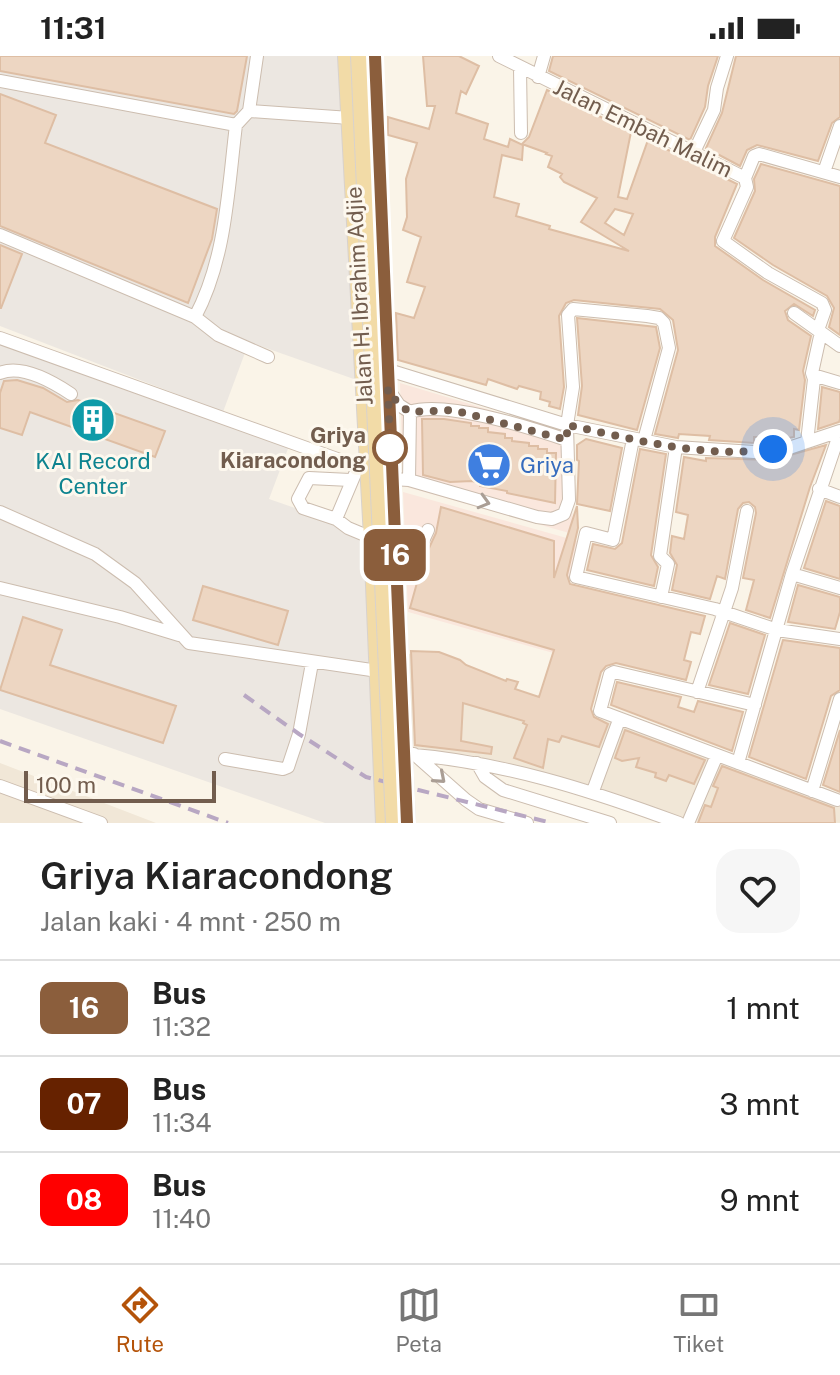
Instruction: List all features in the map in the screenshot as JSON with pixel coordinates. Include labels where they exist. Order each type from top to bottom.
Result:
[{"type":"main road","name":"Jalan H. Ibrahim Adjie","points":[[346,56],[362,369],[363,468],[372,538],[383,815]]},
{"type":"main road","points":[[359,56],[394,823]]},
{"type":"main road","name":"Jalan H. Ibrahim Adjie","points":[[374,56],[388,389],[401,480],[395,559],[409,754],[407,815]]},
{"type":"main road","points":[[374,585],[397,583]]},
{"type":"main road","points":[[383,815],[407,815]]},
{"type":"street","points":[[195,317],[210,288],[219,252],[236,125],[249,111],[257,56]]},
{"type":"street","name":"Jalan Embah Malim","points":[[499,56],[745,178]]},
{"type":"street","points":[[538,77],[544,56]]},
{"type":"street","points":[[694,152],[714,110],[727,56]]},
{"type":"street","points":[[520,68],[521,133]]},
{"type":"street","points":[[0,81],[236,125]]},
{"type":"street","points":[[249,111],[350,118]]},
{"type":"street","points":[[824,172],[840,126]]},
{"type":"street","points":[[807,442],[813,375],[825,310],[822,303],[768,273],[723,242],[747,187],[745,178],[754,156],[759,154],[840,177]]},
{"type":"street","points":[[0,235],[195,317],[218,335],[268,357]]},
{"type":"street","points":[[410,412],[401,480],[537,517],[559,518],[564,514],[569,500],[567,425],[573,387],[568,312],[583,308],[659,318],[664,323],[669,348],[638,440],[613,540],[586,533],[576,577],[725,612],[777,630],[840,639]]},
{"type":"street","points":[[794,313],[840,346]]},
{"type":"street","points":[[0,338],[363,468],[350,480],[336,519]]},
{"type":"street","points":[[362,369],[387,367],[567,425],[676,447],[754,452],[840,432]]},
{"type":"street","points":[[0,373],[19,371],[56,384],[71,394]]},
{"type":"street","points":[[813,375],[840,383]]},
{"type":"street","points":[[388,389],[399,405],[410,412],[453,410],[567,440]]},
{"type":"street","points":[[738,763],[792,574],[840,432]]},
{"type":"street","points":[[661,597],[668,564],[660,556],[676,447]]},
{"type":"street","points":[[350,480],[309,478],[298,499],[303,508],[336,519],[372,538]]},
{"type":"street","points":[[819,489],[840,497]]},
{"type":"street","points":[[697,692],[725,612],[747,511]]},
{"type":"street","points":[[0,512],[95,554],[135,583],[189,643],[378,671]]},
{"type":"street","points":[[395,559],[415,558],[428,530]]},
{"type":"street","points":[[792,574],[840,588]]},
{"type":"street","points":[[0,588],[105,613],[182,636]]},
{"type":"street","points":[[225,759],[283,769],[288,767],[299,734],[312,663]]},
{"type":"street","points":[[755,705],[612,672],[600,711],[837,800]]},
{"type":"street","points":[[812,791],[840,699]]},
{"type":"street","points":[[593,791],[619,720]]},
{"type":"street","points":[[409,754],[477,763],[593,791],[679,823]]},
{"type":"street","points":[[409,754],[492,818],[527,823]]},
{"type":"street","points":[[688,823],[717,755]]},
{"type":"street","points":[[477,763],[485,777],[503,790],[610,823]]},
{"type":"street","points":[[0,786],[101,823]]},
{"type":"shaded area","points":[[0,56],[347,56],[368,384],[249,342],[223,412],[0,326]]},
{"type":"shaded area","points":[[0,341],[289,446],[269,499],[370,534],[377,823],[325,823],[0,709]]},
{"type":"shaded area","points":[[400,383],[570,434],[573,534],[403,486]]},
{"type":"shaded area","points":[[403,492],[581,542],[572,578],[561,577],[582,661],[408,612]]},
{"type":"shaded area","points":[[404,652],[840,804],[840,823],[679,823],[531,769],[470,755],[409,750]]},
{"type":"shaded area","points":[[0,763],[156,823],[0,823]]},
{"type":"building","points":[[0,56],[247,56],[234,114],[0,71]]},
{"type":"building","points":[[423,56],[459,56],[479,66],[466,94],[461,91],[456,113],[488,124],[484,139],[508,147],[510,139],[523,145],[522,160],[502,155],[494,197],[519,204],[516,216],[550,226],[549,229],[629,251],[581,222],[597,198],[564,182],[560,177],[562,174],[548,167],[552,156],[522,144],[529,137],[547,90],[631,132],[618,197],[627,199],[648,140],[737,184],[715,237],[715,246],[763,280],[815,310],[813,316],[794,304],[785,311],[788,320],[811,336],[803,371],[805,380],[799,430],[794,429],[794,437],[777,440],[777,437],[754,437],[754,443],[709,440],[710,436],[679,434],[678,438],[655,434],[678,350],[673,320],[660,309],[574,300],[566,303],[559,316],[564,387],[560,409],[540,399],[541,392],[519,386],[517,389],[488,379],[486,385],[398,360],[396,313],[414,318],[425,287],[407,282],[421,237],[403,230],[407,217],[406,179],[417,143],[388,135],[388,117],[429,129],[435,106],[427,106]],"holes":[[[615,209],[633,214],[624,235],[605,223]]]},
{"type":"building","points":[[553,56],[718,56],[705,107],[690,140],[549,71]]},
{"type":"building","points":[[736,56],[840,56],[840,117],[832,123],[818,161],[757,145],[747,150],[740,166],[706,148],[722,113]]},
{"type":"building","points":[[0,94],[56,115],[45,143],[217,209],[212,239],[188,303],[0,226]]},
{"type":"building","points":[[761,164],[840,186],[840,335],[829,327],[834,308],[827,296],[734,238],[755,191],[754,179]]},
{"type":"building","points":[[0,245],[22,254],[1,308],[0,308]]},
{"type":"building","points":[[577,318],[656,327],[660,348],[637,430],[578,415],[582,386]]},
{"type":"building","name":"KAI Record Center","points":[[17,380],[43,388],[67,402],[78,400],[165,431],[155,457],[30,412],[22,435],[0,428],[0,393],[4,381]]},
{"type":"building","points":[[822,387],[840,392],[840,419],[818,429]]},
{"type":"building","name":"Griya","points":[[422,419],[471,423],[471,426],[488,428],[488,432],[505,434],[505,438],[512,438],[512,441],[529,443],[529,446],[538,446],[538,449],[547,449],[547,453],[556,453],[555,503],[480,486],[480,483],[472,481],[450,482],[423,475]]},
{"type":"building","points":[[586,439],[622,448],[610,511],[577,504],[577,445]]},
{"type":"building","points":[[826,445],[770,618],[746,610],[754,580],[743,578],[756,513],[749,502],[738,509],[725,579],[717,576],[710,599],[672,590],[677,565],[670,553],[672,536],[684,539],[688,515],[676,512],[684,457],[706,461],[706,458],[772,460]]},
{"type":"building","points":[[640,449],[666,454],[651,555],[658,567],[654,586],[587,570],[593,544],[615,549],[622,543]]},
{"type":"building","points":[[826,501],[840,506],[840,579],[804,568]]},
{"type":"building","points":[[577,506],[578,528],[567,575],[570,584],[705,616],[700,634],[691,632],[684,660],[691,662],[686,680],[616,663],[606,666],[601,672],[591,709],[594,717],[608,724],[599,747],[562,736],[559,742],[548,739],[543,768],[514,758],[527,725],[524,721],[463,703],[461,741],[492,747],[491,754],[415,745],[411,651],[439,652],[506,681],[518,682],[515,689],[539,697],[554,650],[410,608],[423,561],[436,533],[441,507],[554,541],[554,578]]},
{"type":"building","points":[[798,585],[840,597],[835,629],[788,622]]},
{"type":"building","points":[[203,586],[288,611],[278,645],[193,620]]},
{"type":"building","points":[[23,617],[62,630],[50,665],[176,706],[163,743],[0,690]]},
{"type":"building","points":[[730,623],[765,635],[748,694],[709,685]]},
{"type":"building","points":[[783,640],[840,648],[840,690],[831,696],[806,779],[749,757]]},
{"type":"building","points":[[617,682],[681,697],[678,707],[694,712],[698,701],[743,712],[732,751],[611,705]]},
{"type":"building","points":[[625,730],[705,760],[694,784],[669,775],[666,781],[655,777],[656,773],[636,767],[639,758],[622,761],[615,758]]},
{"type":"building","points":[[840,730],[840,792],[823,785]]},
{"type":"building","points":[[722,766],[834,808],[835,823],[698,823],[705,805],[711,807],[718,788],[713,786]]},
{"type":"railway","points":[[244,695],[366,777],[552,823]]},
{"type":"railway","points":[[0,741],[228,823]]},
{"type":"bus line","name":"16","points":[[375,56],[407,823]]},
{"type":"place","name":"KAI Record Center","points":[[93,420]]},
{"type":"place","name":"Griya Kiaracondong","points":[[390,448]]},
{"type":"place","name":"Griya","points":[[489,465]]},
{"type":"route","points":[[390,448],[388,389],[399,405],[410,412],[453,410],[567,440],[567,425],[676,447],[754,452],[773,449]]}]
